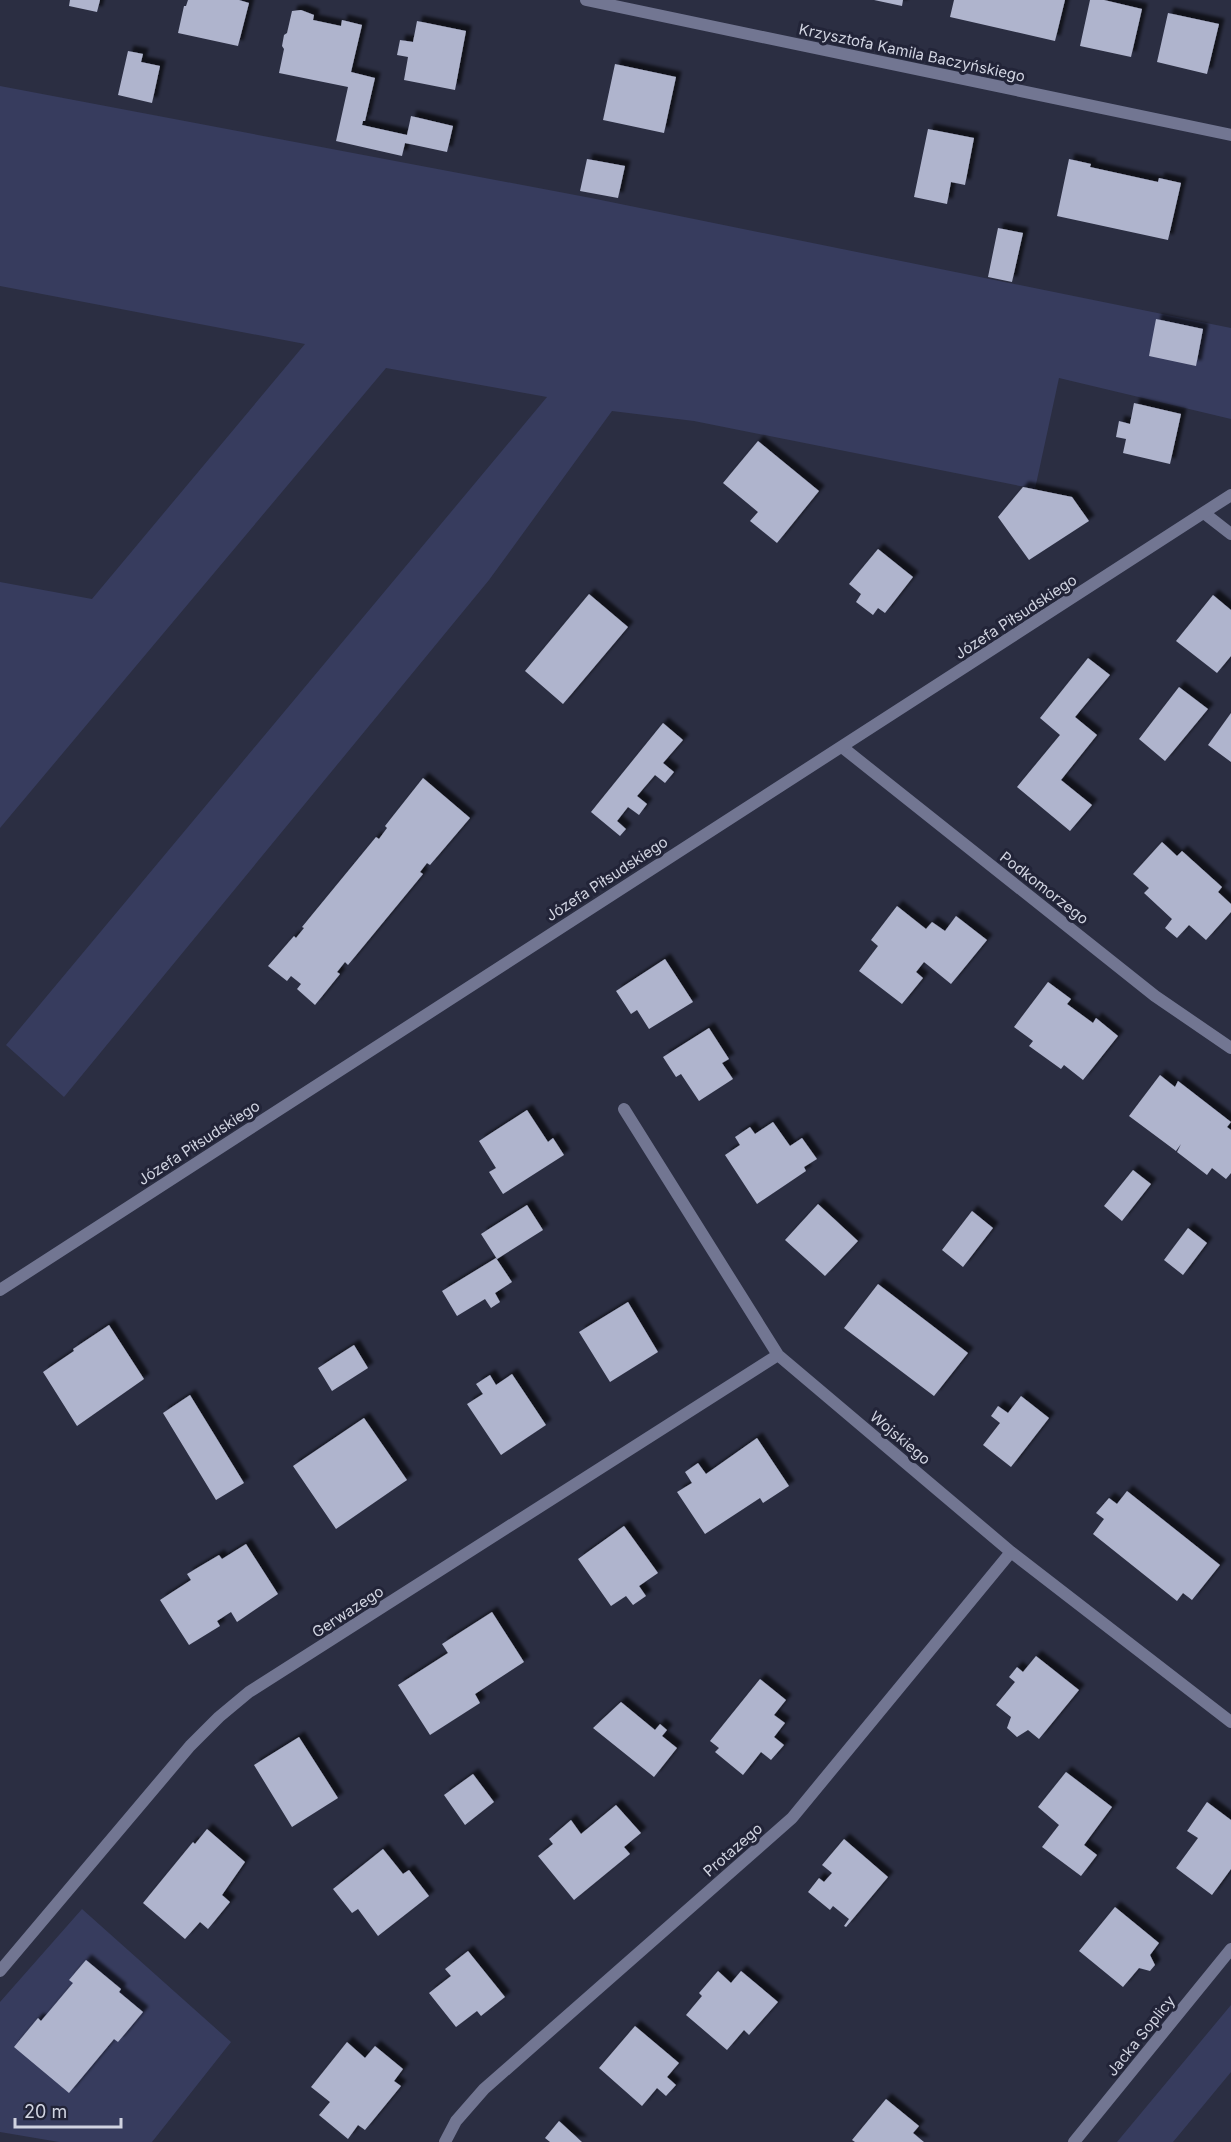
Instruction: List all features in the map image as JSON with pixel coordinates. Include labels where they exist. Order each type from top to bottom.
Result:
[{"type":"street","name":"Krzysztofa Kamila Baczyńskiego","points":[[586,0],[1231,135]]},
{"type":"street","name":"Józefa Piłsudskiego","points":[[0,1290],[1231,495]]},
{"type":"street","points":[[1204,513],[1231,534]]},
{"type":"street","name":"Podkomorzego","points":[[842,747],[1155,996],[1231,1048]]},
{"type":"street","name":"Wojskiego","points":[[624,1109],[778,1355],[1011,1552],[1231,1722]]},
{"type":"street","name":"Gerwazego","points":[[0,1971],[190,1746],[219,1717],[249,1692],[778,1355]]},
{"type":"street","name":"Protazego","points":[[445,2142],[456,2121],[484,2089],[792,1818],[1011,1552]]},
{"type":"street","name":"Jacka Soplicy","points":[[1074,2142],[1231,1949]]},
{"type":"shaded area","points":[[0,86],[591,198],[1231,328],[1231,419],[1059,378],[1035,489],[694,421],[612,411],[489,580],[64,1097],[6,1045],[547,397],[386,368],[0,828],[0,582],[92,599],[305,344],[0,286]]},
{"type":"shaded area","points":[[82,1909],[231,2042],[152,2142],[59,2142],[0,2132],[0,2002]]},
{"type":"shaded area","points":[[1231,2005],[1231,2072],[1173,2142],[1117,2142]]},
{"type":"building","points":[[70,0],[100,0],[97,12],[69,6]]},
{"type":"building","points":[[188,0],[239,0],[249,3],[238,46],[178,33],[184,6]]},
{"type":"building","points":[[874,0],[903,0],[902,6]]},
{"type":"building","points":[[954,0],[1065,0],[1055,41],[950,17]]},
{"type":"building","points":[[1090,0],[1104,0],[1142,9],[1131,57],[1080,46]]},
{"type":"building","points":[[301,10],[314,15],[313,20],[341,26],[342,20],[362,25],[351,72],[375,78],[365,121],[362,125],[407,135],[411,116],[453,126],[447,152],[405,143],[402,156],[336,141],[348,87],[279,73],[284,49],[282,46],[284,35],[287,33],[292,11]]},
{"type":"building","points":[[1168,13],[1219,24],[1207,74],[1157,62]]},
{"type":"building","points":[[417,21],[466,31],[455,90],[404,80],[408,57],[397,55],[400,40],[413,42]]},
{"type":"building","points":[[128,51],[143,54],[141,62],[160,66],[152,103],[118,95]]},
{"type":"building","points":[[615,64],[676,77],[664,133],[603,120]]},
{"type":"building","points":[[928,129],[974,138],[965,185],[951,182],[947,204],[914,197]]},
{"type":"building","points":[[587,159],[625,166],[618,198],[580,191]]},
{"type":"building","points":[[1069,159],[1091,164],[1090,167],[1158,182],[1159,178],[1181,183],[1168,240],[1057,216]]},
{"type":"building","points":[[998,228],[1023,233],[1012,282],[988,277]]},
{"type":"building","points":[[1156,319],[1203,329],[1196,366],[1149,356]]},
{"type":"building","points":[[1134,403],[1181,414],[1170,464],[1123,453],[1126,439],[1116,437],[1119,421],[1130,424]]},
{"type":"building","points":[[758,441],[819,491],[777,543],[750,521],[758,512],[723,483]]},
{"type":"building","points":[[1023,487],[1072,497],[1089,521],[1029,560],[998,517]]},
{"type":"building","points":[[878,549],[913,577],[885,613],[878,608],[873,615],[856,602],[861,594],[849,584]]},
{"type":"building","points":[[589,594],[628,627],[563,704],[525,671]]},
{"type":"building","points":[[1213,595],[1231,610],[1231,656],[1217,673],[1176,641]]},
{"type":"building","points":[[1088,658],[1110,675],[1075,717],[1097,735],[1061,780],[1092,805],[1070,831],[1017,787],[1060,735],[1040,718]]},
{"type":"building","points":[[1179,687],[1208,709],[1165,761],[1139,739]]},
{"type":"building","points":[[1231,713],[1231,762],[1208,745]]},
{"type":"building","points":[[663,723],[683,740],[663,763],[674,772],[665,783],[655,775],[637,796],[647,804],[639,815],[628,807],[617,821],[626,829],[620,836],[591,812]]},
{"type":"building","points":[[423,778],[470,818],[430,865],[427,863],[420,872],[423,874],[348,965],[345,962],[337,972],[340,974],[315,1005],[297,989],[301,984],[291,976],[287,981],[268,966],[294,936],[296,938],[304,928],[302,927],[376,837],[379,839],[387,828],[385,826]]},
{"type":"building","points":[[1162,842],[1177,856],[1182,851],[1222,887],[1218,892],[1231,904],[1231,912],[1206,940],[1189,925],[1177,938],[1165,928],[1172,919],[1144,893],[1149,888],[1133,874]]},
{"type":"building","points":[[897,906],[926,929],[932,922],[945,931],[956,916],[987,940],[951,984],[924,962],[916,972],[923,978],[902,1004],[859,971],[878,946],[871,940]]},
{"type":"building","points":[[665,959],[693,1002],[649,1029],[637,1010],[631,1014],[616,991]]},
{"type":"building","points":[[1048,982],[1071,999],[1067,1004],[1093,1023],[1096,1018],[1118,1036],[1083,1080],[1064,1065],[1061,1069],[1029,1046],[1033,1041],[1014,1027]]},
{"type":"building","points":[[709,1028],[729,1059],[722,1063],[733,1079],[699,1101],[681,1074],[676,1077],[663,1057]]},
{"type":"building","points":[[1160,1075],[1175,1087],[1178,1081],[1231,1122],[1227,1127],[1231,1130],[1231,1173],[1226,1179],[1212,1168],[1207,1175],[1177,1152],[1181,1144],[1176,1151],[1129,1116]]},
{"type":"building","points":[[527,1110],[548,1142],[553,1138],[564,1155],[503,1194],[489,1172],[496,1168],[479,1141]]},
{"type":"building","points":[[773,1122],[790,1146],[802,1138],[817,1159],[804,1167],[806,1171],[757,1204],[725,1155],[740,1145],[735,1137],[750,1127],[755,1134]]},
{"type":"building","points":[[1133,1170],[1151,1184],[1122,1221],[1104,1206]]},
{"type":"building","points":[[818,1204],[858,1241],[825,1276],[785,1240]]},
{"type":"building","points":[[527,1205],[543,1230],[497,1259],[481,1234]]},
{"type":"building","points":[[972,1211],[993,1228],[963,1267],[942,1250]]},
{"type":"building","points":[[1188,1228],[1207,1243],[1183,1275],[1164,1260]]},
{"type":"building","points":[[496,1258],[512,1282],[495,1293],[500,1302],[491,1308],[485,1299],[457,1316],[442,1291]]},
{"type":"building","points":[[878,1284],[968,1353],[934,1396],[844,1328]]},
{"type":"building","points":[[628,1302],[658,1352],[610,1382],[579,1332]]},
{"type":"building","points":[[109,1325],[144,1379],[77,1426],[43,1372]]},
{"type":"building","points":[[354,1345],[368,1368],[332,1391],[318,1368]]},
{"type":"building","points":[[512,1374],[546,1425],[501,1455],[467,1404],[483,1394],[476,1384],[490,1375],[496,1385]]},
{"type":"building","points":[[190,1395],[244,1483],[216,1500],[163,1413]]},
{"type":"building","points":[[1021,1396],[1049,1418],[1011,1467],[983,1445],[1000,1423],[991,1416],[998,1406],[1008,1413]]},
{"type":"building","points":[[364,1418],[407,1480],[336,1529],[293,1466]]},
{"type":"building","points":[[757,1438],[789,1486],[763,1503],[760,1498],[705,1534],[677,1492],[692,1483],[685,1472],[698,1463],[706,1474]]},
{"type":"building","points":[[1127,1491],[1220,1565],[1192,1600],[1183,1593],[1177,1601],[1093,1534],[1104,1519],[1096,1513],[1109,1498],[1117,1504]]},
{"type":"building","points":[[624,1526],[658,1573],[639,1586],[646,1596],[633,1605],[626,1596],[611,1606],[578,1559]]},
{"type":"building","points":[[246,1544],[278,1594],[237,1622],[231,1612],[217,1621],[220,1626],[189,1645],[160,1600],[191,1580],[187,1574],[219,1555],[222,1559]]},
{"type":"building","points":[[492,1612],[524,1662],[475,1694],[480,1703],[430,1735],[398,1685],[448,1653],[442,1644]]},
{"type":"building","points":[[1036,1656],[1079,1690],[1039,1739],[1028,1730],[1017,1737],[1007,1728],[1011,1717],[996,1705],[1015,1682],[1009,1677],[1017,1667],[1023,1672]]},
{"type":"building","points":[[760,1679],[786,1700],[774,1715],[785,1723],[774,1737],[784,1745],[771,1760],[761,1752],[743,1775],[715,1752],[719,1748],[710,1741]]},
{"type":"building","points":[[621,1702],[655,1730],[660,1724],[667,1730],[662,1736],[677,1748],[654,1777],[593,1728]]},
{"type":"building","points":[[299,1737],[338,1798],[292,1827],[254,1765]]},
{"type":"building","points":[[1066,1772],[1112,1807],[1084,1845],[1097,1855],[1081,1876],[1042,1847],[1059,1825],[1038,1807]]},
{"type":"building","points":[[473,1774],[494,1802],[465,1825],[444,1795]]},
{"type":"building","points":[[1207,1802],[1231,1820],[1231,1869],[1212,1895],[1176,1868],[1198,1838],[1187,1831]]},
{"type":"building","points":[[616,1805],[641,1833],[624,1847],[630,1854],[574,1900],[538,1856],[553,1844],[549,1839],[571,1820],[581,1834]]},
{"type":"building","points":[[207,1829],[245,1862],[222,1895],[230,1902],[208,1929],[200,1922],[185,1939],[143,1903],[193,1842],[195,1844]]},
{"type":"building","points":[[844,1839],[888,1877],[846,1927],[844,1926],[849,1919],[833,1906],[830,1910],[808,1892],[819,1878],[824,1882],[832,1873],[822,1865]]},
{"type":"building","points":[[383,1849],[403,1874],[409,1870],[429,1896],[378,1936],[358,1909],[352,1913],[333,1889]]},
{"type":"building","points":[[1115,1907],[1159,1943],[1150,1955],[1155,1965],[1150,1971],[1139,1968],[1123,1987],[1079,1951]]},
{"type":"building","points":[[468,1951],[505,1997],[481,2016],[477,2011],[456,2027],[429,1993],[451,1976],[445,1969]]},
{"type":"building","points":[[86,1960],[121,1989],[119,1992],[143,2012],[118,2042],[114,2039],[69,2093],[14,2047],[38,2018],[41,2021],[73,1983],[69,1980]]},
{"type":"building","points":[[718,1971],[731,1983],[741,1971],[778,2002],[749,2035],[744,2030],[727,2050],[686,2015],[702,1996],[699,1993]]},
{"type":"building","points":[[635,2026],[679,2063],[667,2077],[676,2085],[666,2096],[657,2088],[642,2106],[599,2068]]},
{"type":"building","points":[[347,2042],[365,2058],[375,2046],[403,2069],[394,2081],[401,2086],[365,2130],[358,2125],[348,2139],[319,2115],[330,2102],[311,2087]]},
{"type":"building","points":[[886,2099],[919,2126],[913,2133],[924,2142],[855,2142],[852,2140]]},
{"type":"building","points":[[559,2121],[582,2142],[550,2142],[545,2138]]}]
